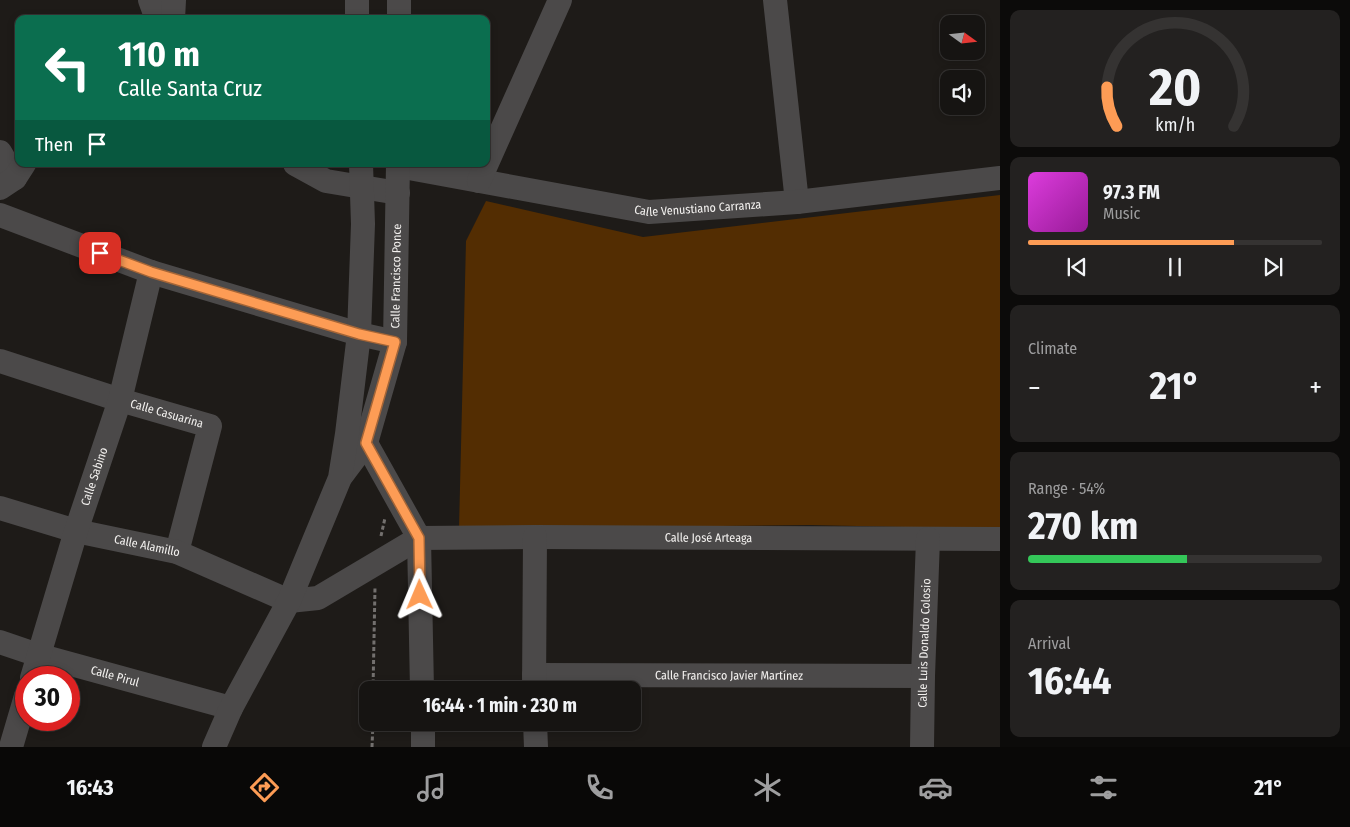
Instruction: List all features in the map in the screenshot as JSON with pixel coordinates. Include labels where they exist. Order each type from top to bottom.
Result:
[{"type":"street","points":[[150,0],[156,15]]},
{"type":"street","points":[[173,15],[174,0]]},
{"type":"street","points":[[357,0],[357,15]]},
{"type":"street","points":[[399,0],[399,15]]},
{"type":"street","points":[[490,158],[560,0]]},
{"type":"street","points":[[775,0],[797,202]]},
{"type":"street","points":[[0,152],[13,177]]},
{"type":"street","points":[[300,167],[326,181],[361,175],[398,193]]},
{"type":"street","name":"Calle Francisco Ponce","points":[[214,747],[231,708],[289,601],[395,342],[398,167]]},
{"type":"street","name":"Calle Venustiano Carranza","points":[[408,167],[649,212],[797,202],[1000,178]]},
{"type":"street","points":[[480,181],[486,167]]},
{"type":"street","points":[[361,175],[363,224],[357,438],[419,538],[422,681]]},
{"type":"street","points":[[0,215],[151,272],[359,334],[395,342]]},
{"type":"street","name":"Calle Sabino","points":[[35,666],[76,531],[120,400],[151,272]]},
{"type":"street","name":"Calle Casuarina","points":[[0,361],[120,400],[210,426],[177,552]]},
{"type":"street","name":"Calle Alamillo","points":[[0,508],[76,531],[177,552],[289,601]]},
{"type":"street","points":[[534,681],[535,537]]},
{"type":"street","points":[[289,601],[318,598],[419,538]]},
{"type":"street","name":"Calle José Arteaga","points":[[419,538],[1000,539]]},
{"type":"street","name":"Calle Luis Donaldo Colosio","points":[[922,747],[928,539]]},
{"type":"street","name":"Calle Pirul","points":[[0,642],[38,655],[231,708]]},
{"type":"street","name":"Calle Francisco Javier Martínez","points":[[599,681],[923,676]]},
{"type":"street","points":[[11,747],[16,731]]},
{"type":"street","points":[[423,731],[423,747]]},
{"type":"street","points":[[535,731],[536,747]]},
{"type":"path","points":[[373,681],[376,563],[391,490]]},
{"type":"path","points":[[372,731],[372,747]]},
{"type":"shaded area","points":[[1000,195],[1000,529],[810,525],[459,529],[466,241],[486,201],[643,237]]},
{"type":"route","points":[[100,253],[151,272],[359,334],[395,342],[366,443],[419,538],[420,595]]}]
